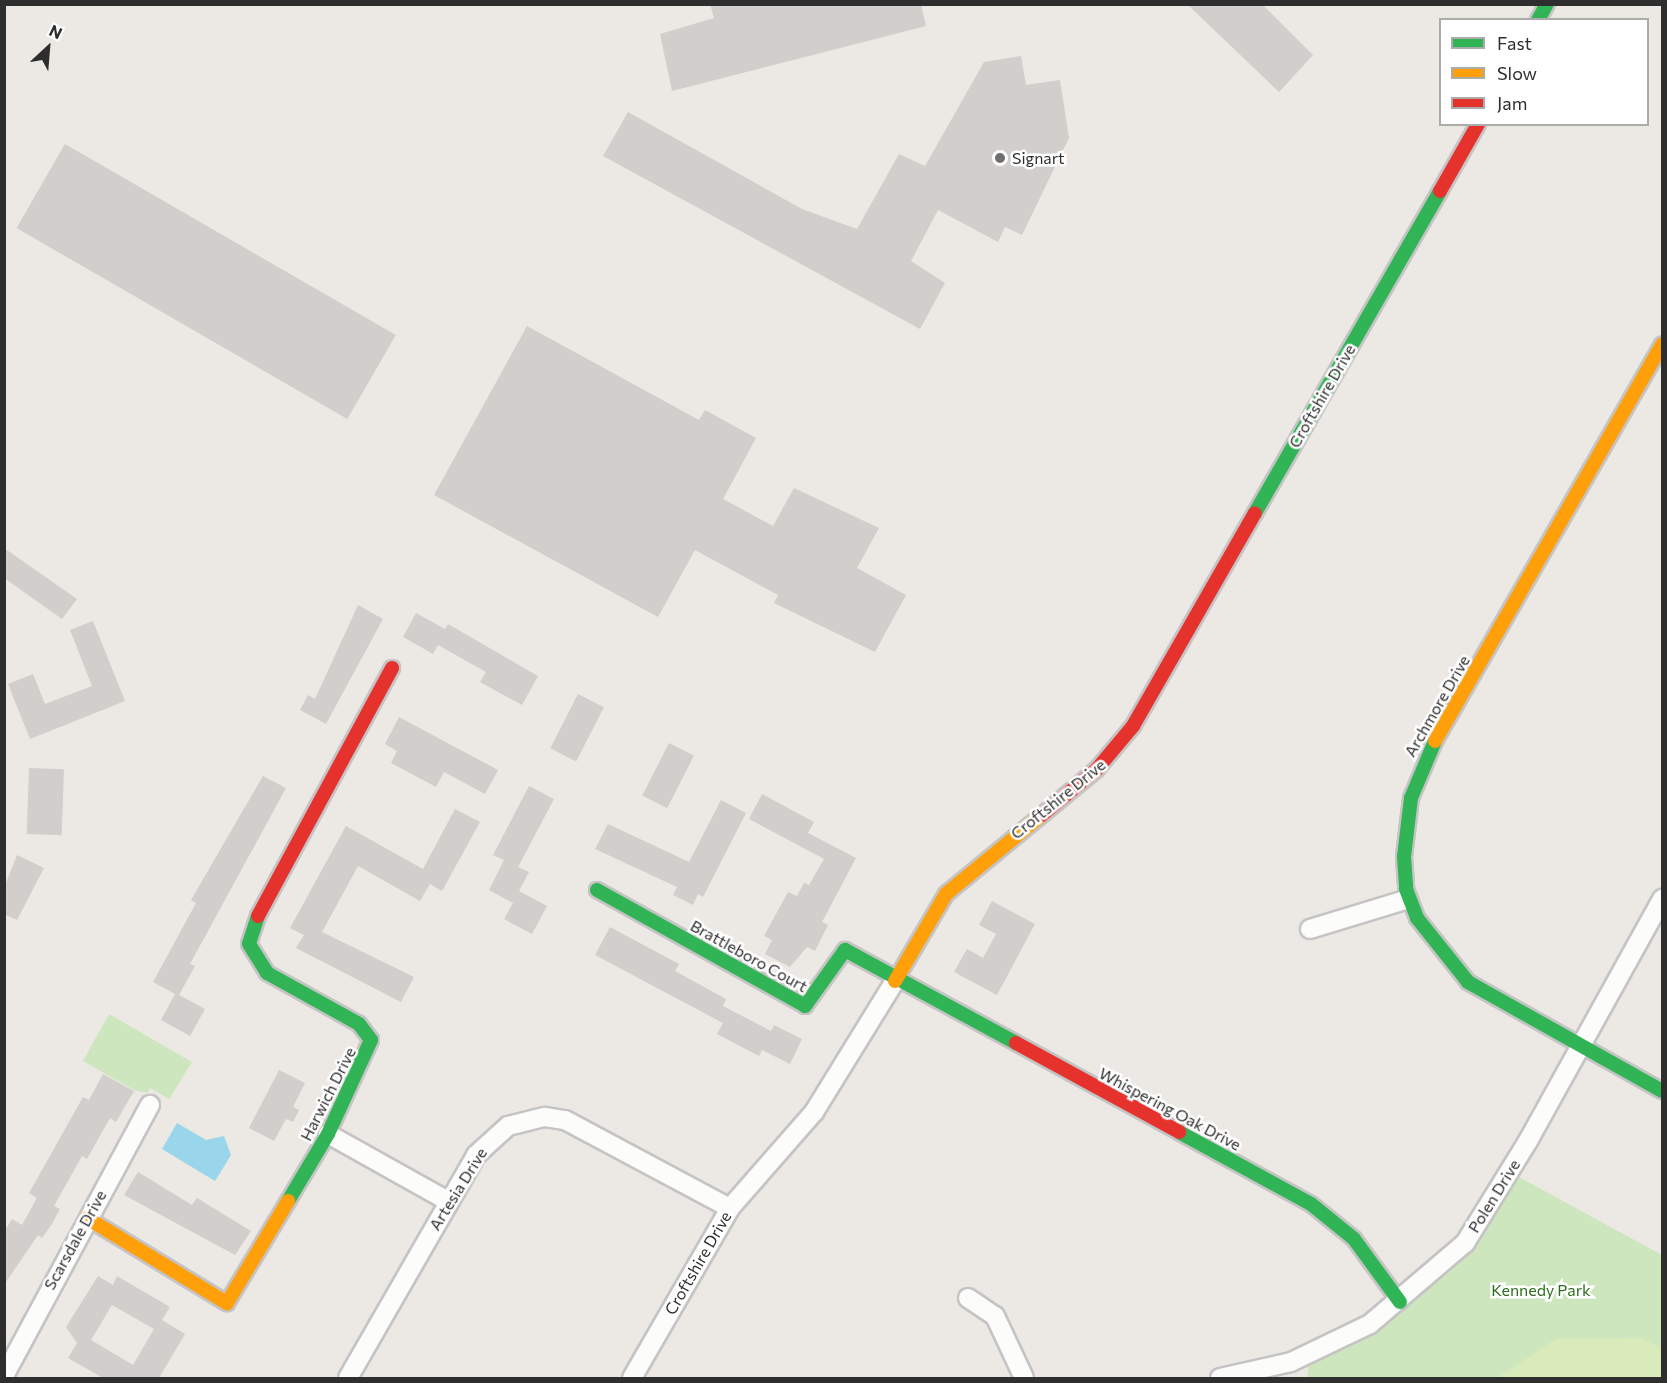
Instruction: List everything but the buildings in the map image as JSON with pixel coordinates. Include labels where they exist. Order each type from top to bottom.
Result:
[{"type":"street","points":[[1539,18],[1547,4]]},
{"type":"street","name":"Croftshire Drive","points":[[632,1378],[730,1208],[814,1112],[946,894],[1097,769],[1132,726],[1477,126]]},
{"type":"street","name":"Archmore Drive","points":[[1662,344],[1418,773],[1406,825],[1408,899],[1432,942],[1468,982],[1578,1047],[1662,1091]]},
{"type":"street","name":"Harwich Drive","points":[[87,1218],[227,1303],[328,1134],[371,1040],[358,1024],[267,974],[249,944],[250,930],[392,668]]},
{"type":"street","name":"Brattleboro Court","points":[[597,890],[805,1006],[845,950],[895,981]]},
{"type":"street","points":[[1310,929],[1408,899]]},
{"type":"street","name":"Polen Drive","points":[[1220,1378],[1256,1373],[1325,1348],[1400,1302],[1443,1265],[1486,1213],[1662,899]]},
{"type":"street","name":"Whispering Oak Drive","points":[[895,981],[1311,1204],[1354,1239],[1400,1302]]},
{"type":"street","name":"Scarsdale Drive","points":[[4,1376],[87,1218],[150,1106]]},
{"type":"street","name":"Artesia Drive","points":[[348,1378],[448,1201],[490,1140],[508,1126],[545,1118],[581,1126],[730,1208]]},
{"type":"street","points":[[328,1134],[448,1201]]},
{"type":"street","points":[[968,1298],[995,1316],[1024,1378]]},
{"type":"green space","points":[[109,1014],[192,1062],[169,1099],[150,1088],[148,1093],[134,1090],[83,1061]]},
{"type":"green space","name":"Kennedy Park","points":[[1510,1172],[1662,1255],[1662,1378],[1307,1378],[1310,1354],[1444,1265]]},
{"type":"green space","points":[[1642,1338],[1662,1349],[1662,1378],[1497,1378],[1556,1339]]},
{"type":"water","points":[[177,1123],[206,1140],[224,1136],[231,1155],[215,1181],[162,1149]]},
{"type":"traffic: fast","points":[[1539,18],[1547,4]]},
{"type":"traffic: fast","points":[[1255,513],[1440,191]]},
{"type":"traffic: fast","points":[[1435,741],[1411,798],[1404,857],[1406,889],[1417,918],[1468,982],[1662,1091]]},
{"type":"traffic: fast","points":[[597,890],[805,1006],[845,950],[1016,1043]]},
{"type":"traffic: fast","points":[[258,916],[249,944],[267,973],[359,1024],[371,1040],[328,1134],[288,1201]]},
{"type":"traffic: fast","points":[[1179,1132],[1311,1204],[1354,1239],[1400,1302]]},
{"type":"traffic: slow","points":[[1435,741],[1662,344]]},
{"type":"traffic: slow","points":[[895,981],[946,894],[1042,815]]},
{"type":"traffic: slow","points":[[87,1218],[227,1303],[288,1201]]},
{"type":"traffic: jam","points":[[1440,191],[1477,126]]},
{"type":"traffic: jam","points":[[1042,815],[1097,769],[1133,726],[1255,513]]},
{"type":"traffic: jam","points":[[258,916],[392,668]]},
{"type":"traffic: jam","points":[[1016,1043],[1179,1132]]},
{"type":"place","name":"Signart","points":[[1000,158]]}]
